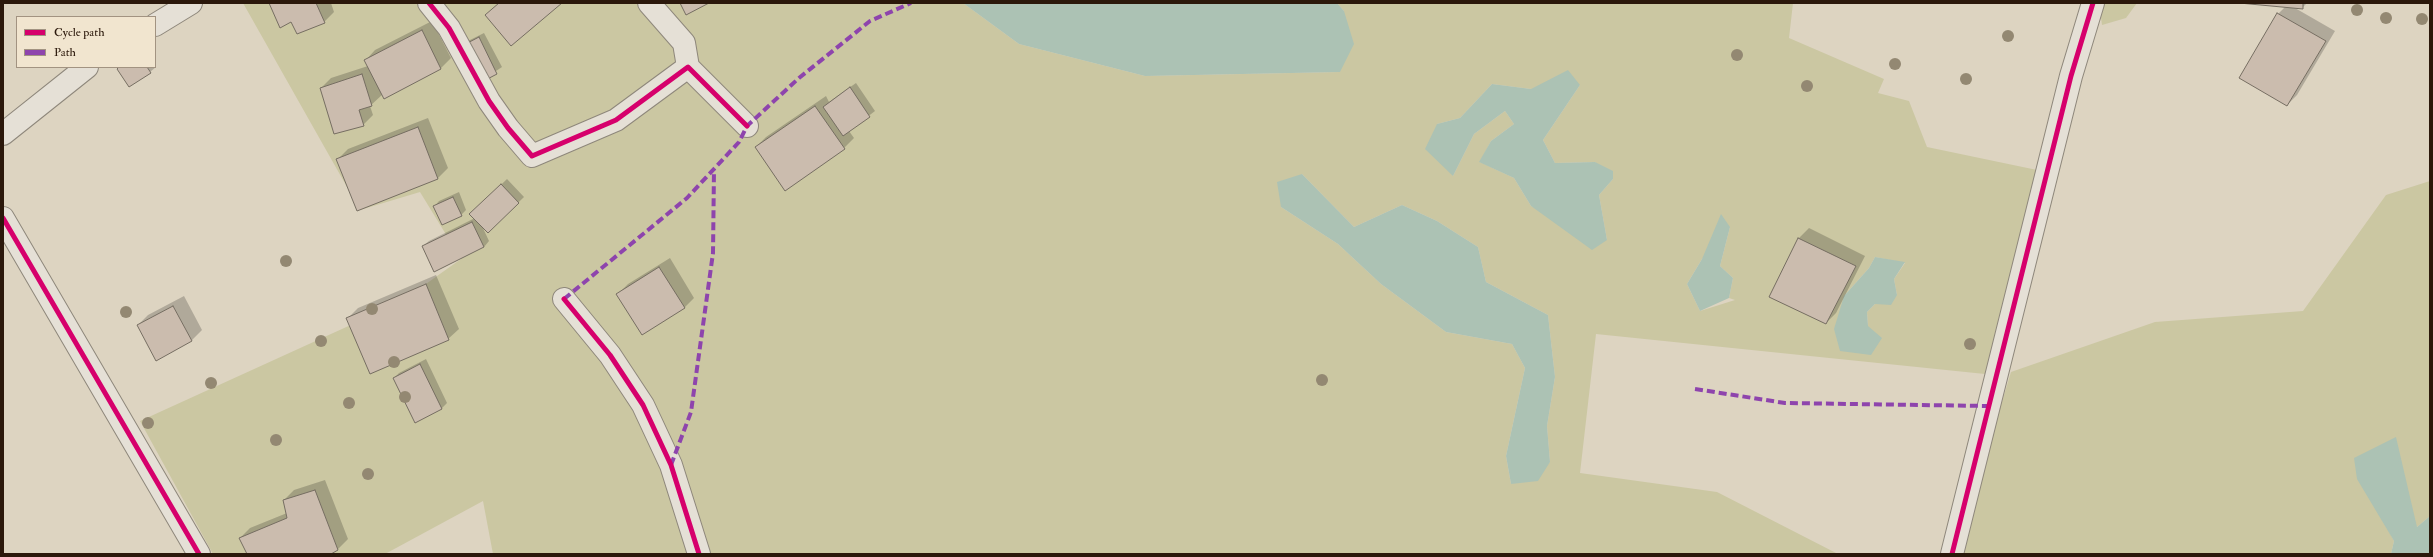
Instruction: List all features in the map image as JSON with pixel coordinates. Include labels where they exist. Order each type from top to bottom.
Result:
[{"type":"street","points":[[156,24],[191,3]]},
{"type":"street","points":[[429,3],[449,28],[489,101],[508,128],[532,156],[616,120],[688,67]]},
{"type":"street","points":[[649,3],[684,43],[688,67],[747,126]]},
{"type":"street","points":[[1952,554],[2071,76],[2093,3]]},
{"type":"street","points":[[3,134],[86,68]]},
{"type":"street","points":[[3,218],[199,554]]},
{"type":"street","points":[[564,299],[610,355],[642,405],[671,465],[699,554]]},
{"type":"shaded area","points":[[243,3],[963,3],[1019,44],[1145,76],[1340,72],[1344,11],[1337,3],[1793,3],[1789,38],[1884,79],[1878,93],[1909,101],[1927,147],[2037,170],[1985,374],[1596,334],[1580,473],[1717,492],[1838,554],[493,554],[483,501],[385,554],[213,554],[140,421],[399,303],[461,259],[420,192],[360,210]],"holes":[[[1492,84],[1531,89],[1580,85],[1543,140],[1555,163],[1595,162],[1613,179],[1599,195],[1607,240],[1531,206],[1514,178],[1480,162],[1491,141],[1514,124],[1505,111],[1474,134],[1453,176],[1437,124],[1460,118]],[[1302,174],[1354,227],[1402,205],[1437,221],[1478,247],[1486,282],[1548,315],[1555,377],[1547,426],[1550,462],[1511,484],[1506,456],[1525,368],[1512,344],[1446,332],[1381,284],[1338,244],[1281,207]],[[1730,227],[1720,266],[1733,278],[1729,298],[1735,300],[1700,311],[1687,284],[1702,259]],[[1875,257],[1905,263],[1894,279],[1897,295],[1875,304],[1867,312],[1868,326],[1844,296],[1869,268]]]},
{"type":"shaded area","points":[[963,3],[1337,3],[1344,11],[1354,44],[1340,72],[1145,76],[1019,44]]},
{"type":"shaded area","points":[[2099,3],[2137,3],[2126,18],[2102,25]]},
{"type":"shaded area","points":[[1568,70],[1580,85],[1543,140],[1555,163],[1595,162],[1613,171],[1613,179],[1599,195],[1607,240],[1592,250],[1531,206],[1514,178],[1479,162],[1491,141],[1514,124],[1505,111],[1474,134],[1453,176],[1425,149],[1437,124],[1460,118],[1492,84],[1531,89]]},
{"type":"shaded area","points":[[1302,174],[1354,227],[1402,205],[1437,221],[1478,247],[1486,282],[1548,315],[1555,377],[1547,426],[1550,462],[1538,481],[1511,484],[1506,456],[1525,368],[1512,344],[1446,332],[1381,284],[1338,244],[1281,207],[1277,182]]},
{"type":"shaded area","points":[[2430,181],[2430,516],[2417,527],[2385,523],[2394,541],[2391,554],[1956,554],[2011,372],[2155,322],[2303,311],[2386,195]]},
{"type":"shaded area","points":[[1721,214],[1730,227],[1720,266],[1733,278],[1729,298],[1700,311],[1687,284],[1702,259]]},
{"type":"shaded area","points":[[1875,257],[1905,262],[1894,279],[1897,295],[1891,305],[1875,304],[1867,312],[1868,326],[1882,338],[1871,355],[1840,351],[1834,329],[1844,296],[1869,268]]},
{"type":"shaded area","points":[[2396,437],[2417,527],[2430,516],[2430,554],[2391,554],[2394,541],[2357,479],[2354,458]]},
{"type":"building","points":[[269,3],[316,3],[325,23],[297,34],[291,22],[280,28]]},
{"type":"building","points":[[499,3],[562,3],[511,46],[485,15]]},
{"type":"building","points":[[680,3],[709,3],[686,15]]},
{"type":"building","points":[[2239,3],[2303,3],[2303,9]]},
{"type":"building","points":[[2277,13],[2326,41],[2287,106],[2239,78]]},
{"type":"building","points":[[422,30],[441,69],[384,99],[364,60]]},
{"type":"building","points":[[479,37],[497,74],[474,86],[456,49]]},
{"type":"building","points":[[148,68],[151,73],[129,87],[117,69]]},
{"type":"building","points":[[362,74],[372,106],[359,110],[364,126],[334,134],[320,88]]},
{"type":"building","points":[[850,87],[870,117],[843,136],[823,107]]},
{"type":"building","points":[[815,106],[845,149],[785,191],[755,147]]},
{"type":"building","points":[[418,127],[438,179],[357,211],[336,159]]},
{"type":"building","points":[[501,184],[519,203],[488,233],[469,214]]},
{"type":"building","points":[[453,197],[462,216],[442,225],[433,206]]},
{"type":"building","points":[[472,222],[484,247],[434,272],[422,246]]},
{"type":"building","points":[[1798,238],[1856,266],[1826,324],[1769,297]]},
{"type":"building","points":[[659,267],[685,308],[642,335],[616,294]]},
{"type":"building","points":[[426,284],[449,340],[370,374],[346,318]]},
{"type":"building","points":[[173,306],[192,341],[156,361],[137,325]]},
{"type":"building","points":[[420,364],[442,409],[415,423],[393,378]]},
{"type":"building","points":[[315,490],[338,550],[331,554],[247,554],[239,538],[287,518],[283,500]]},
{"type":"marked path","points":[[564,299],[687,198],[739,142],[747,126],[799,78],[870,21],[911,3]]},
{"type":"marked path","points":[[671,465],[691,412],[713,253],[714,169]]},
{"type":"marked path","points":[[1695,389],[1785,403],[1989,406]]},
{"type":"cycle path","points":[[429,3],[449,28],[489,101],[508,128],[532,156],[616,120],[688,67],[747,126]]},
{"type":"cycle path","points":[[1952,554],[2071,76],[2093,3]]},
{"type":"cycle path","points":[[3,218],[199,554]]},
{"type":"cycle path","points":[[564,299],[610,355],[643,405],[671,465],[699,554]]}]
